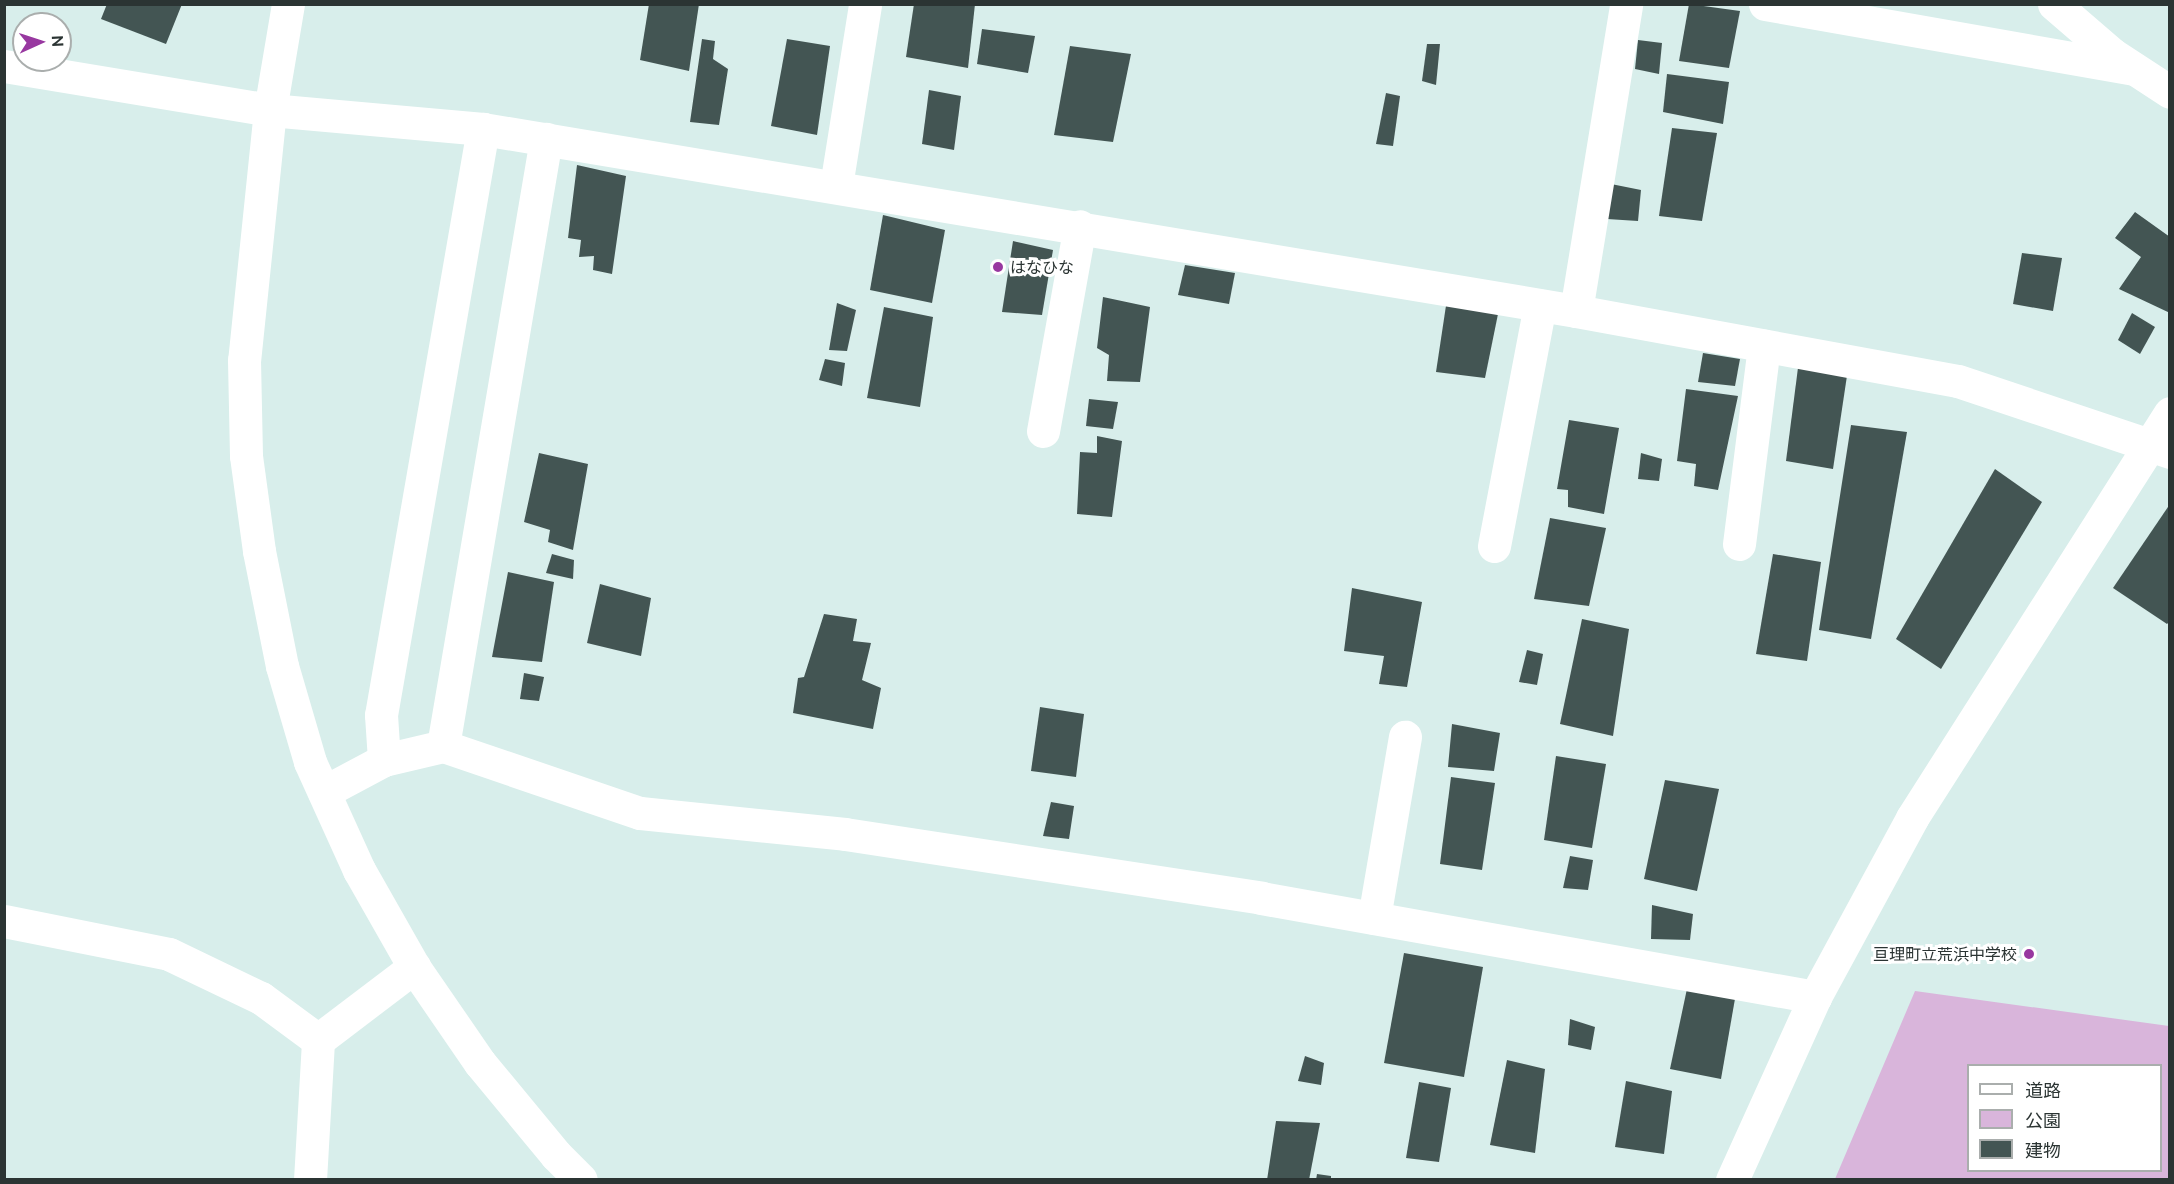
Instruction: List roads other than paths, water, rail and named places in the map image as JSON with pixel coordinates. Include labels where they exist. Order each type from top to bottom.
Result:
[{"type":"street","points":[[288,4],[270,110],[244,360],[246,456],[259,551],[282,666],[310,762],[359,870],[414,967],[480,1063],[556,1155],[581,1179]]},
{"type":"street","points":[[836,186],[866,4]]},
{"type":"street","points":[[1576,311],[1626,4]]},
{"type":"street","points":[[1765,4],[1844,11],[2134,69]]},
{"type":"street","points":[[2054,4],[2134,69],[2169,92]]},
{"type":"street","points":[[4,66],[270,110],[483,129],[1080,226],[1576,311],[1958,381],[2160,448]]},
{"type":"street","points":[[384,760],[381,715],[483,129]]},
{"type":"street","points":[[443,747],[546,139]]},
{"type":"street","points":[[1044,431],[1080,226]]},
{"type":"street","points":[[1494,546],[1540,305]]},
{"type":"street","points":[[1739,544],[1764,346]]},
{"type":"street","points":[[1732,1179],[1815,996],[1912,818],[2160,448],[2169,413]]},
{"type":"street","points":[[1374,918],[1405,737]]},
{"type":"street","points":[[324,792],[384,760],[443,747],[640,813],[845,834],[1374,918],[1815,996]]},
{"type":"street","points":[[4,921],[169,954],[261,998],[318,1040]]},
{"type":"street","points":[[310,1179],[318,1040],[414,967]]},
{"type":"place","name":"はなひな","points":[[998,267]]},
{"type":"place","name":"亘理町立荒浜中学校","points":[[2029,954]]}]
